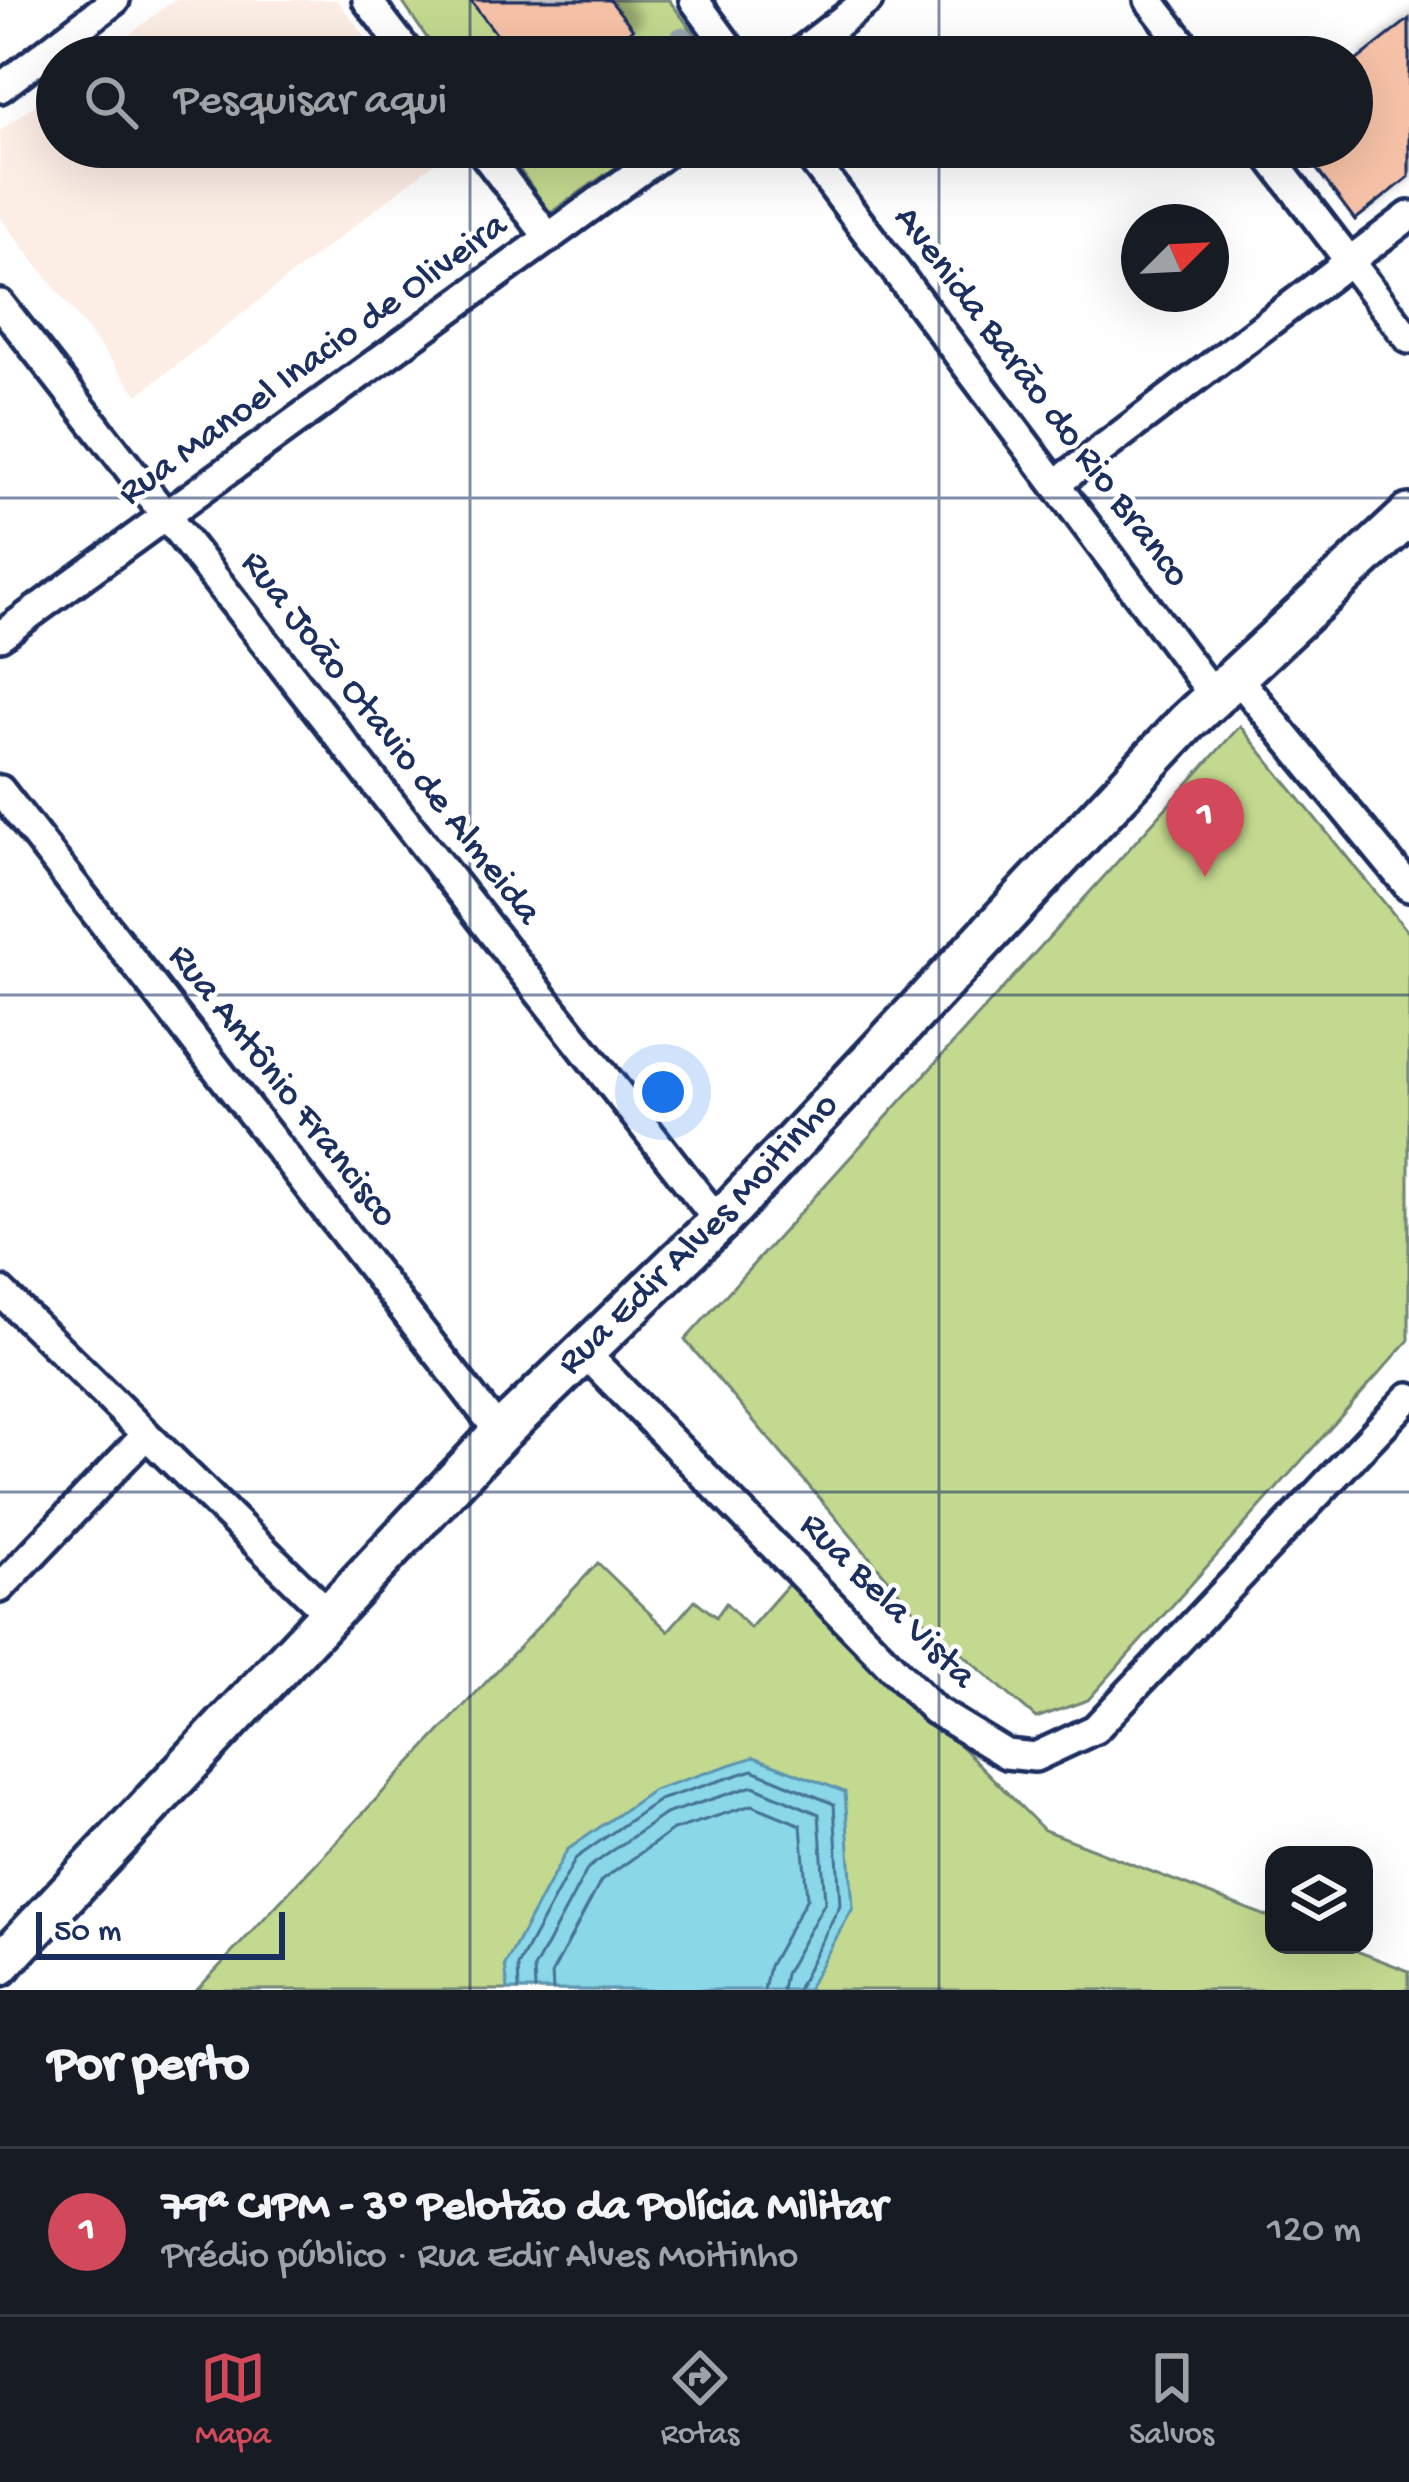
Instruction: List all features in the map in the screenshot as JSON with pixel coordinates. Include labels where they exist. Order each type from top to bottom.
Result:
[{"type":"main road","name":"Rua Edir Alves Moitinho","points":[[0,1965],[500,1433],[719,1222],[1225,686],[1409,514]]},
{"type":"street","points":[[69,36],[116,0]]},
{"type":"street","points":[[368,0],[395,36]]},
{"type":"street","points":[[694,0],[721,36]]},
{"type":"street","points":[[821,36],[868,0]]},
{"type":"street","points":[[1149,0],[1176,36]]},
{"type":"street","points":[[0,88],[36,61]]},
{"type":"street","points":[[495,168],[549,238]]},
{"type":"street","name":"Rua Manoel Inacio de Oliveira","points":[[0,636],[644,168]]},
{"type":"street","name":"Avenida Barão do Rio Branco","points":[[819,168],[1056,484],[1225,686],[1409,887]]},
{"type":"street","points":[[1278,168],[1409,339]]},
{"type":"street","points":[[1056,484],[1409,216]]},
{"type":"street","name":"Rua João Otavio de Almeida","points":[[0,304],[719,1222]]},
{"type":"street","name":"Rua Antônio Francisco","points":[[0,790],[500,1433]]},
{"type":"street","points":[[0,1291],[330,1615]]},
{"type":"street","name":"Rua Bela Vista","points":[[586,1354],[934,1710],[1006,1754],[1035,1756],[1095,1730],[1409,1397]]},
{"type":"street","points":[[0,1588],[146,1435]]},
{"type":"shaded area","points":[[174,0],[337,0],[365,36],[128,36]]},
{"type":"shaded area","points":[[36,104],[36,168],[428,168],[138,395],[0,217],[0,131]]},
{"type":"green space","points":[[401,0],[669,0],[696,36],[426,36]]},
{"type":"green space","points":[[519,168],[615,168],[550,213]]},
{"type":"green space","points":[[1240,726],[1409,933],[1409,1340],[1088,1700],[1036,1718],[921,1618],[685,1340]]},
{"type":"green space","points":[[598,1563],[668,1631],[695,1600],[716,1617],[726,1603],[750,1628],[794,1578],[1044,1830],[1265,1916],[1265,1954],[1365,1954],[1409,1971],[1409,1990],[197,1990]]},
{"type":"water","points":[[754,1757],[845,1792],[853,1908],[807,1990],[508,1990],[505,1965],[567,1850],[653,1790]]},
{"type":"building","points":[[470,0],[610,0],[633,29],[624,36],[498,36]]},
{"type":"building","points":[[1409,19],[1409,177],[1355,220],[1316,168],[1373,168],[1373,47]]},
{"type":"place","name":"79ª CIPM - 3º Pelotão da Polícia Militar","points":[[1205,877]]}]
